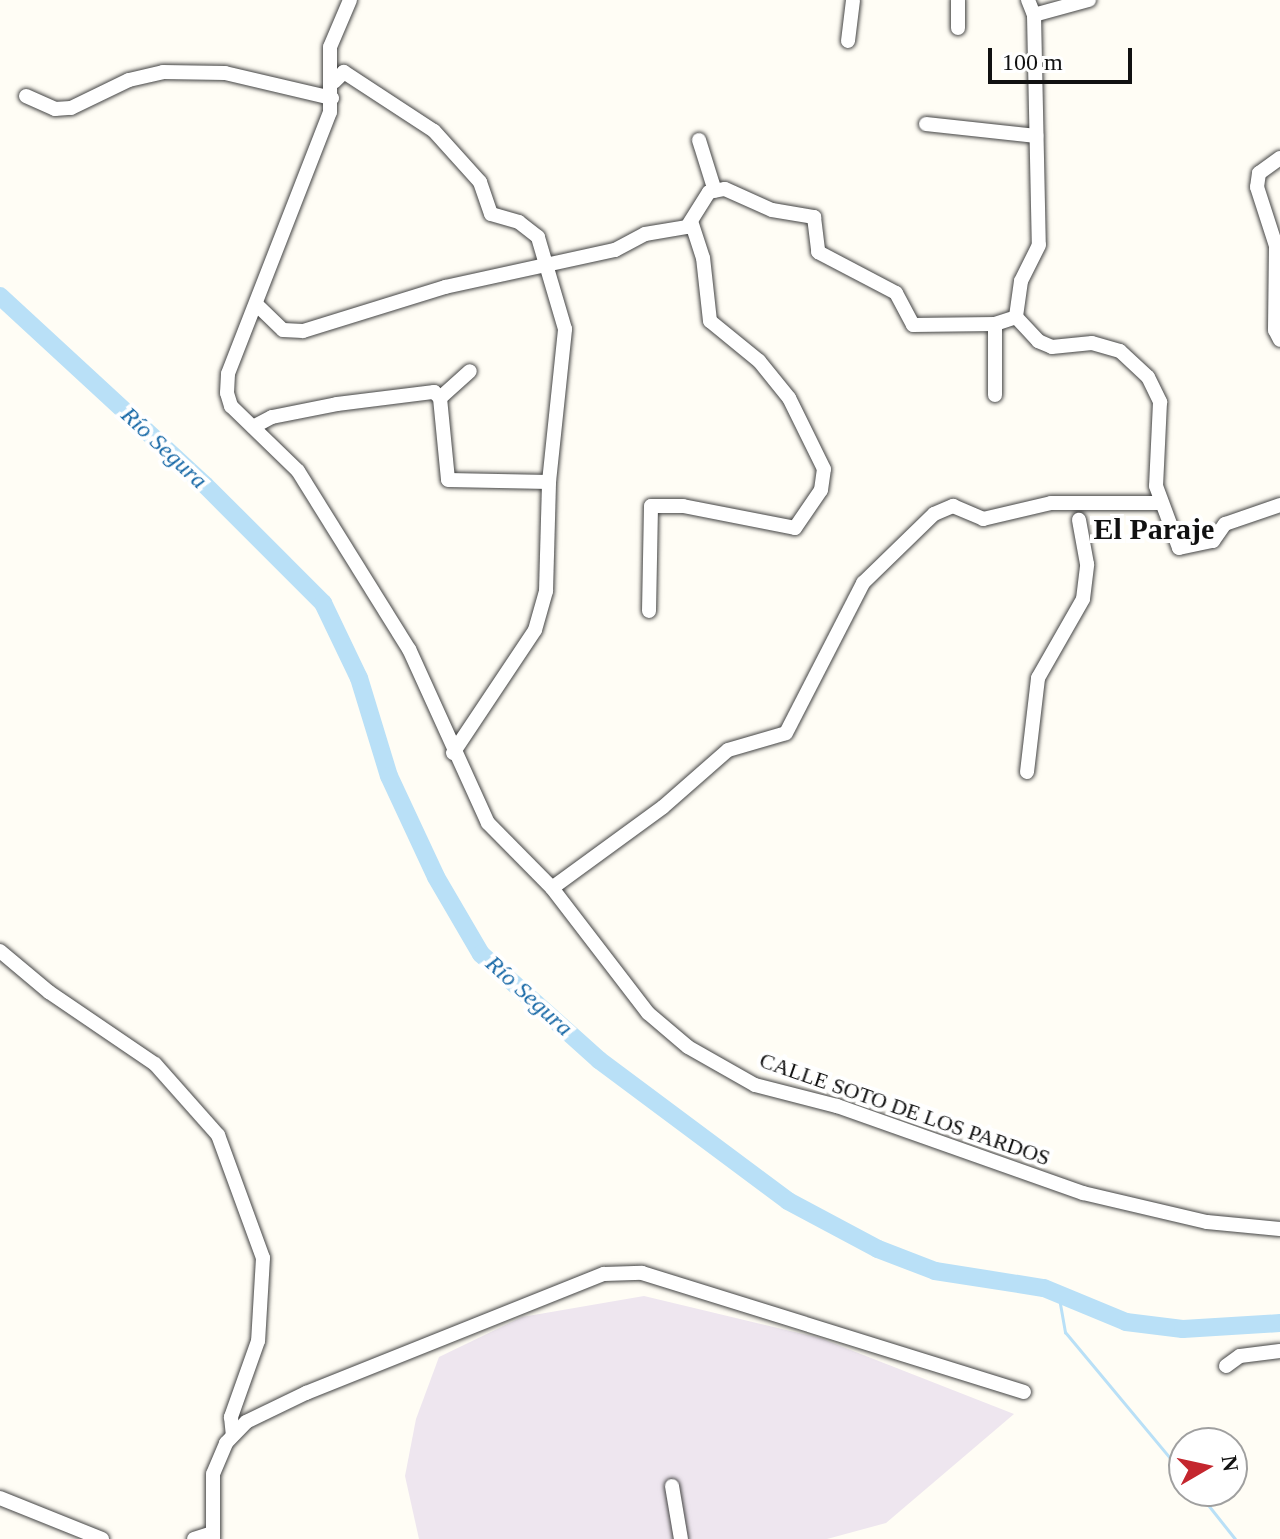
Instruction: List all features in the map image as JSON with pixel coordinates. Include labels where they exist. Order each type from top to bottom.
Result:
[{"type":"street","name":"CALLE SOTO DE LOS PARDOS","points":[[350,0],[330,47],[334,82],[332,98],[228,374],[227,393],[231,406],[298,471],[402,638],[488,823],[552,888],[648,1013],[688,1047],[755,1085],[837,1106],[1083,1193],[1207,1222],[1280,1229]]},
{"type":"street","points":[[848,41],[853,0]]},
{"type":"street","points":[[958,0],[958,28]]},
{"type":"street","points":[[1016,317],[1021,281],[1039,245],[1034,15],[1028,0]]},
{"type":"street","points":[[1034,15],[1089,0]]},
{"type":"street","points":[[26,96],[55,109],[71,108],[129,80],[163,72],[225,73],[332,98]]},
{"type":"street","points":[[334,82],[344,72],[434,131],[480,182],[491,214],[519,222],[538,237],[548,262],[565,329],[549,482],[546,591],[535,630],[453,753]]},
{"type":"street","points":[[926,124],[1036,136]]},
{"type":"street","points":[[699,140],[715,191]]},
{"type":"street","points":[[1280,158],[1259,173],[1257,187],[1276,246],[1275,330],[1280,340]]},
{"type":"street","points":[[256,304],[283,330],[303,331],[548,262],[615,250],[645,234],[687,227],[699,203],[715,191],[725,189],[772,210],[814,217],[818,252],[896,293],[913,325],[995,324],[1016,317]]},
{"type":"street","points":[[649,611],[651,506],[683,506],[795,528],[821,490],[824,469],[789,398],[759,361],[710,321],[703,258],[691,222]]},
{"type":"street","points":[[1016,317],[1038,341],[1052,347],[1092,343],[1120,351],[1148,377],[1160,402],[1156,486],[1179,548],[1213,541],[1225,524],[1280,505]]},
{"type":"street","points":[[995,324],[995,395]]},
{"type":"street","points":[[440,398],[470,371]]},
{"type":"street","points":[[253,427],[272,417],[337,404],[434,392],[440,398],[448,480],[549,482]]},
{"type":"street","points":[[552,888],[663,807],[728,750],[786,733],[863,583],[934,514],[953,506],[983,519],[1051,503],[1161,503]]},
{"type":"street","points":[[1027,772],[1038,678],[1083,599],[1087,564],[1079,520]]},
{"type":"street","points":[[0,951],[49,992],[155,1064],[218,1135],[263,1258],[258,1341],[231,1417],[233,1435]]},
{"type":"street","points":[[194,1539],[212,1536],[213,1474],[233,1435],[263,1411],[580,1282],[625,1271],[1024,1392]]},
{"type":"street","points":[[1226,1366],[1240,1356],[1280,1351]]},
{"type":"street","points":[[672,1486],[681,1539]]},
{"type":"street","points":[[0,1498],[102,1539]]},
{"type":"shaded area","points":[[644,1296],[820,1338],[1014,1414],[886,1523],[827,1539],[419,1539],[405,1476],[416,1419],[439,1357],[522,1317]]},
{"type":"waterway","name":"Río Segura","points":[[0,296],[205,485],[323,603],[359,678],[389,776],[436,877],[481,954],[599,1060],[788,1201],[878,1249],[935,1271],[1044,1288],[1126,1322],[1183,1329],[1280,1323]]},
{"type":"waterway","points":[[1059,1298],[1065,1332],[1168,1456]]},
{"type":"waterway","points":[[1210,1507],[1235,1539]]},
{"type":"district","name":"El Paraje","points":[[1154,529]]}]
